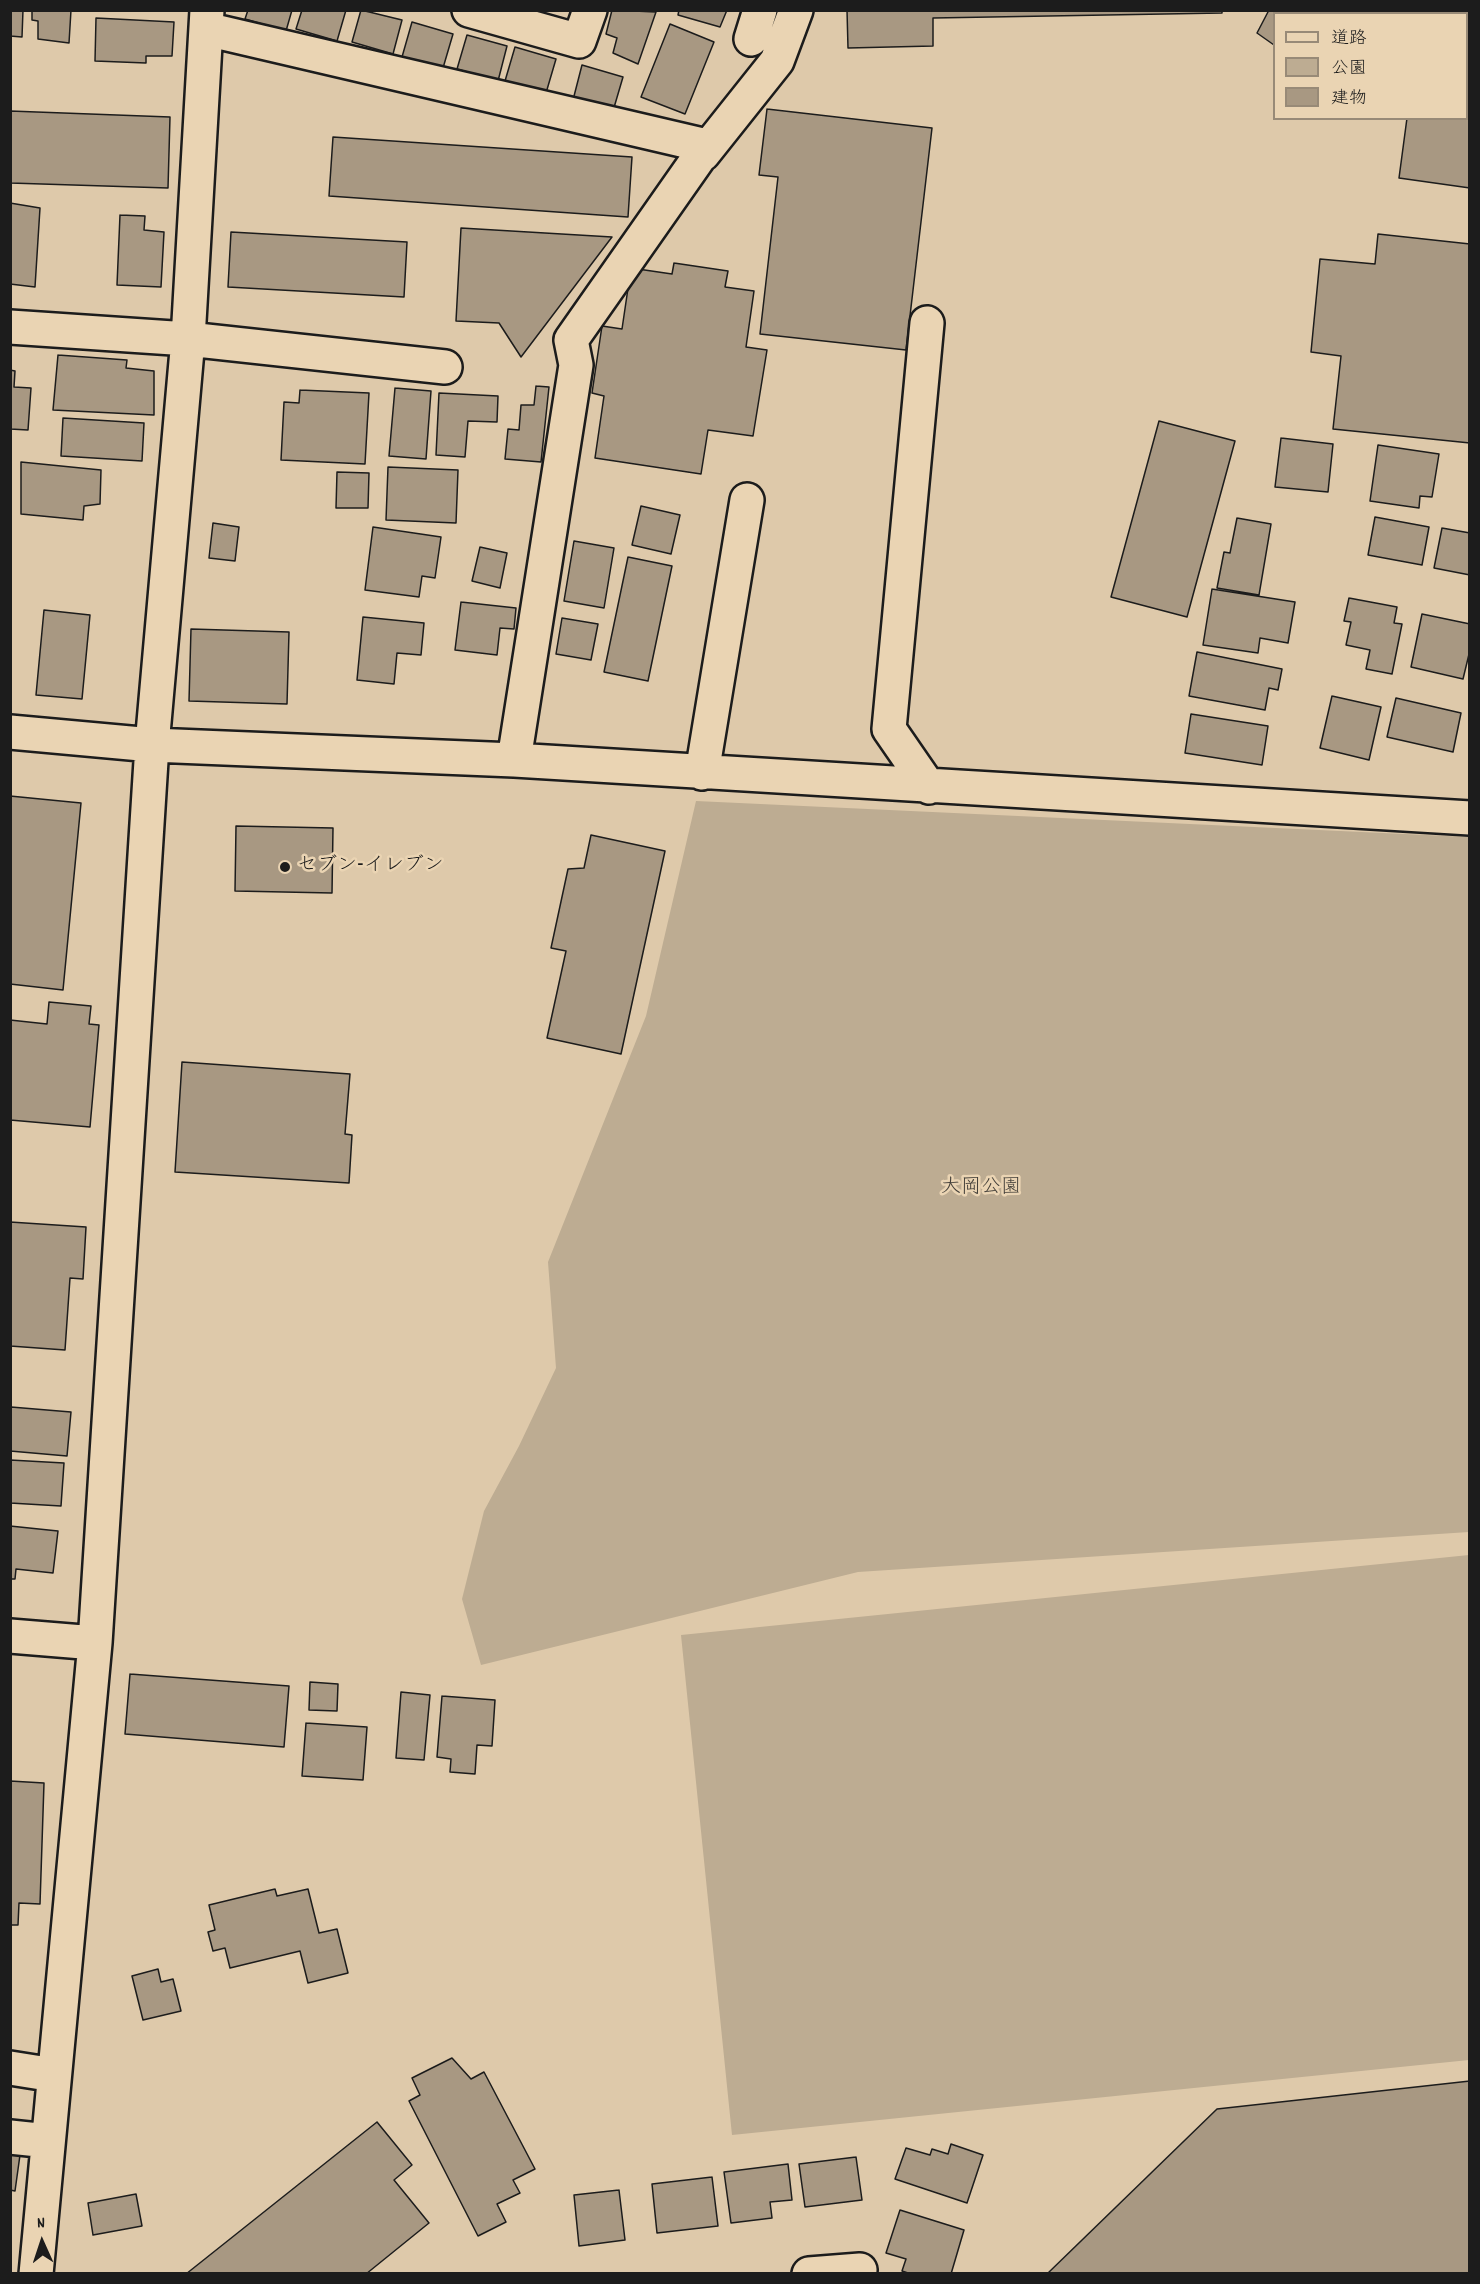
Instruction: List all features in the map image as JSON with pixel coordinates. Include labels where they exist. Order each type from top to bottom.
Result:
[{"type":"street","points":[[469,10],[579,41],[590,10]]},
{"type":"street","points":[[514,760],[576,365],[571,340],[703,154],[777,61],[796,10]]},
{"type":"street","points":[[36,2274],[95,1642],[152,745],[188,339],[207,20],[707,146],[703,154]]},
{"type":"street","points":[[927,323],[890,729],[929,787]]},
{"type":"street","points":[[10,327],[188,339],[445,367]]},
{"type":"street","points":[[702,773],[747,500]]},
{"type":"street","points":[[10,732],[152,745],[514,760],[929,787],[1470,818]]},
{"type":"street","points":[[10,1636],[95,1642]]},
{"type":"street","points":[[10,2068],[54,2075]]},
{"type":"street","points":[[10,2137],[48,2141]]},
{"type":"street","points":[[809,2274],[860,2270],[859,2274]]},
{"type":"green space","name":"大岡公園","points":[[696,801],[1469,837],[1469,1532],[858,1572],[481,1665],[462,1599],[484,1511],[519,1446],[556,1368],[548,1262],[646,1016]]},
{"type":"green space","points":[[1469,1555],[1469,2060],[732,2135],[681,1635]]},
{"type":"building","points":[[10,10],[23,10],[22,37],[10,36]]},
{"type":"building","points":[[32,10],[71,10],[69,43],[38,39],[38,21],[32,20]]},
{"type":"building","points":[[248,10],[292,10],[286,31],[245,19]]},
{"type":"building","points":[[302,10],[346,10],[337,41],[296,29]]},
{"type":"building","points":[[361,10],[402,20],[393,54],[352,42]]},
{"type":"building","points":[[612,10],[656,12],[638,64],[613,53],[617,38],[606,34]]},
{"type":"building","points":[[679,10],[727,10],[720,27],[678,15]]},
{"type":"building","points":[[847,10],[1222,10],[1222,13],[933,18],[933,46],[848,48]]},
{"type":"building","points":[[1269,10],[1341,10],[1340,12],[1273,12],[1273,44],[1257,33]]},
{"type":"building","points":[[1451,10],[1470,10],[1470,66],[1468,66],[1468,12],[1451,12]]},
{"type":"building","points":[[96,18],[174,22],[172,56],[146,56],[146,63],[95,61]]},
{"type":"building","points":[[412,22],[453,34],[443,68],[402,57]]},
{"type":"building","points":[[670,24],[714,42],[685,114],[641,97]]},
{"type":"building","points":[[467,35],[507,46],[498,81],[457,69]]},
{"type":"building","points":[[515,47],[556,59],[546,93],[505,81]]},
{"type":"building","points":[[582,65],[623,77],[613,111],[573,100]]},
{"type":"building","points":[[1468,84],[1470,85],[1470,188],[1399,178],[1407,120],[1468,120]]},
{"type":"building","points":[[767,109],[932,128],[906,350],[760,334],[778,177],[759,175]]},
{"type":"building","points":[[10,111],[170,117],[168,188],[10,183]]},
{"type":"building","points":[[333,137],[632,157],[628,217],[329,196]]},
{"type":"building","points":[[10,203],[40,208],[35,287],[10,284]]},
{"type":"building","points":[[120,215],[145,216],[144,230],[164,232],[161,287],[117,285]]},
{"type":"building","points":[[461,228],[612,237],[521,357],[499,323],[456,321]]},
{"type":"building","points":[[231,232],[407,242],[404,297],[228,287]]},
{"type":"building","points":[[1378,234],[1470,244],[1470,443],[1333,429],[1341,356],[1311,352],[1320,259],[1375,264]]},
{"type":"building","points":[[674,263],[728,271],[725,287],[754,291],[746,347],[767,350],[753,436],[708,430],[701,474],[595,458],[604,396],[592,393],[602,326],[622,329],[631,268],[672,274]]},
{"type":"building","points":[[58,355],[127,360],[126,368],[154,371],[154,415],[53,410]]},
{"type":"building","points":[[10,370],[15,371],[14,387],[31,388],[28,430],[10,429]]},
{"type":"building","points":[[536,386],[549,387],[541,462],[505,459],[508,429],[519,430],[521,405],[534,405]]},
{"type":"building","points":[[395,388],[431,391],[426,459],[389,456]]},
{"type":"building","points":[[300,390],[369,393],[365,464],[281,460],[284,402],[299,403]]},
{"type":"building","points":[[439,393],[498,396],[497,422],[468,421],[465,457],[436,455]]},
{"type":"building","points":[[63,418],[144,423],[142,461],[61,456]]},
{"type":"building","points":[[1159,421],[1235,441],[1187,617],[1111,597]]},
{"type":"building","points":[[1281,438],[1333,444],[1328,492],[1275,487]]},
{"type":"building","points":[[1378,445],[1439,454],[1432,497],[1420,496],[1419,508],[1370,501]]},
{"type":"building","points":[[21,462],[101,470],[100,504],[84,506],[83,520],[21,514]]},
{"type":"building","points":[[388,467],[458,470],[456,523],[386,520]]},
{"type":"building","points":[[337,472],[369,473],[368,508],[336,508]]},
{"type":"building","points":[[641,506],[680,515],[671,554],[632,545]]},
{"type":"building","points":[[1375,517],[1429,527],[1422,565],[1368,555]]},
{"type":"building","points":[[1237,518],[1271,524],[1259,595],[1217,588],[1224,552],[1230,553]]},
{"type":"building","points":[[213,523],[239,527],[235,561],[209,558]]},
{"type":"building","points":[[373,527],[441,537],[435,578],[422,576],[419,597],[365,590]]},
{"type":"building","points":[[1442,528],[1470,533],[1470,575],[1434,568]]},
{"type":"building","points":[[574,541],[614,548],[604,608],[564,601]]},
{"type":"building","points":[[480,547],[507,553],[500,588],[472,581]]},
{"type":"building","points":[[628,557],[672,566],[648,681],[604,672]]},
{"type":"building","points":[[1212,589],[1295,602],[1288,643],[1260,638],[1258,653],[1203,645]]},
{"type":"building","points":[[1349,598],[1397,607],[1394,623],[1402,624],[1392,674],[1366,669],[1370,650],[1346,645],[1351,622],[1344,621]]},
{"type":"building","points":[[461,602],[516,608],[514,629],[500,628],[497,655],[455,650]]},
{"type":"building","points":[[44,610],[90,615],[82,699],[36,695]]},
{"type":"building","points":[[1422,614],[1470,624],[1470,650],[1463,679],[1411,667]]},
{"type":"building","points":[[363,617],[424,623],[421,655],[397,653],[394,684],[357,680]]},
{"type":"building","points":[[562,618],[598,624],[591,660],[556,654]]},
{"type":"building","points":[[191,629],[289,632],[287,704],[189,701]]},
{"type":"building","points":[[1197,652],[1282,669],[1278,690],[1269,688],[1265,710],[1189,696]]},
{"type":"building","points":[[1332,696],[1381,707],[1369,760],[1320,748]]},
{"type":"building","points":[[1396,698],[1461,713],[1453,752],[1387,737]]},
{"type":"building","points":[[1191,714],[1268,726],[1262,765],[1185,753]]},
{"type":"building","points":[[10,796],[81,803],[63,990],[10,984]]},
{"type":"building","points":[[236,826],[333,828],[332,893],[235,891]]},
{"type":"building","points":[[591,835],[665,851],[621,1054],[547,1038],[566,951],[551,948],[568,869],[584,868]]},
{"type":"building","points":[[49,1002],[91,1006],[89,1024],[99,1025],[90,1127],[10,1120],[10,1020],[47,1024]]},
{"type":"building","points":[[182,1062],[350,1074],[345,1134],[352,1135],[349,1183],[175,1172]]},
{"type":"building","points":[[10,1222],[86,1227],[83,1279],[70,1278],[65,1350],[10,1346]]},
{"type":"building","points":[[11,1407],[71,1412],[67,1456],[10,1451]]},
{"type":"building","points":[[10,1460],[64,1463],[61,1506],[10,1503]]},
{"type":"building","points":[[10,1526],[58,1531],[53,1573],[16,1569],[15,1579],[10,1579]]},
{"type":"building","points":[[130,1674],[289,1686],[284,1747],[125,1734]]},
{"type":"building","points":[[310,1682],[338,1684],[337,1711],[309,1710]]},
{"type":"building","points":[[401,1692],[430,1695],[424,1760],[396,1758]]},
{"type":"building","points":[[442,1696],[495,1700],[492,1746],[477,1745],[475,1774],[450,1772],[451,1759],[437,1757]]},
{"type":"building","points":[[306,1723],[367,1727],[363,1780],[302,1776]]},
{"type":"building","points":[[10,1781],[44,1783],[40,1904],[19,1903],[18,1925],[10,1925]]},
{"type":"building","points":[[275,1889],[277,1896],[308,1889],[319,1933],[337,1929],[348,1973],[308,1983],[300,1951],[230,1968],[225,1948],[213,1951],[208,1932],[215,1930],[209,1905]]},
{"type":"building","points":[[158,1969],[161,1982],[173,1979],[181,2011],[143,2020],[132,1976]]},
{"type":"building","points":[[452,2058],[471,2079],[484,2072],[535,2169],[513,2180],[520,2193],[497,2204],[506,2222],[478,2236],[409,2101],[420,2095],[412,2078]]},
{"type":"building","points":[[1470,2081],[1470,2274],[1047,2274],[1217,2109]]},
{"type":"building","points":[[377,2122],[412,2165],[394,2180],[429,2223],[366,2274],[186,2274]]},
{"type":"building","points":[[951,2144],[983,2155],[967,2203],[895,2179],[906,2148],[930,2155],[932,2149],[948,2154]]},
{"type":"building","points":[[10,2154],[20,2155],[15,2191],[10,2190]]},
{"type":"building","points":[[856,2157],[862,2200],[805,2207],[799,2164]]},
{"type":"building","points":[[788,2164],[792,2200],[770,2202],[772,2218],[731,2223],[724,2172]]},
{"type":"building","points":[[712,2177],[718,2226],[657,2233],[652,2184]]},
{"type":"building","points":[[619,2190],[625,2240],[579,2246],[574,2195]]},
{"type":"building","points":[[136,2194],[142,2226],[93,2235],[88,2203]]},
{"type":"building","points":[[900,2210],[964,2230],[951,2274],[911,2274],[902,2271],[906,2259],[886,2253]]},
{"type":"place","name":"セブン-イレブン","points":[[285,867]]}]
